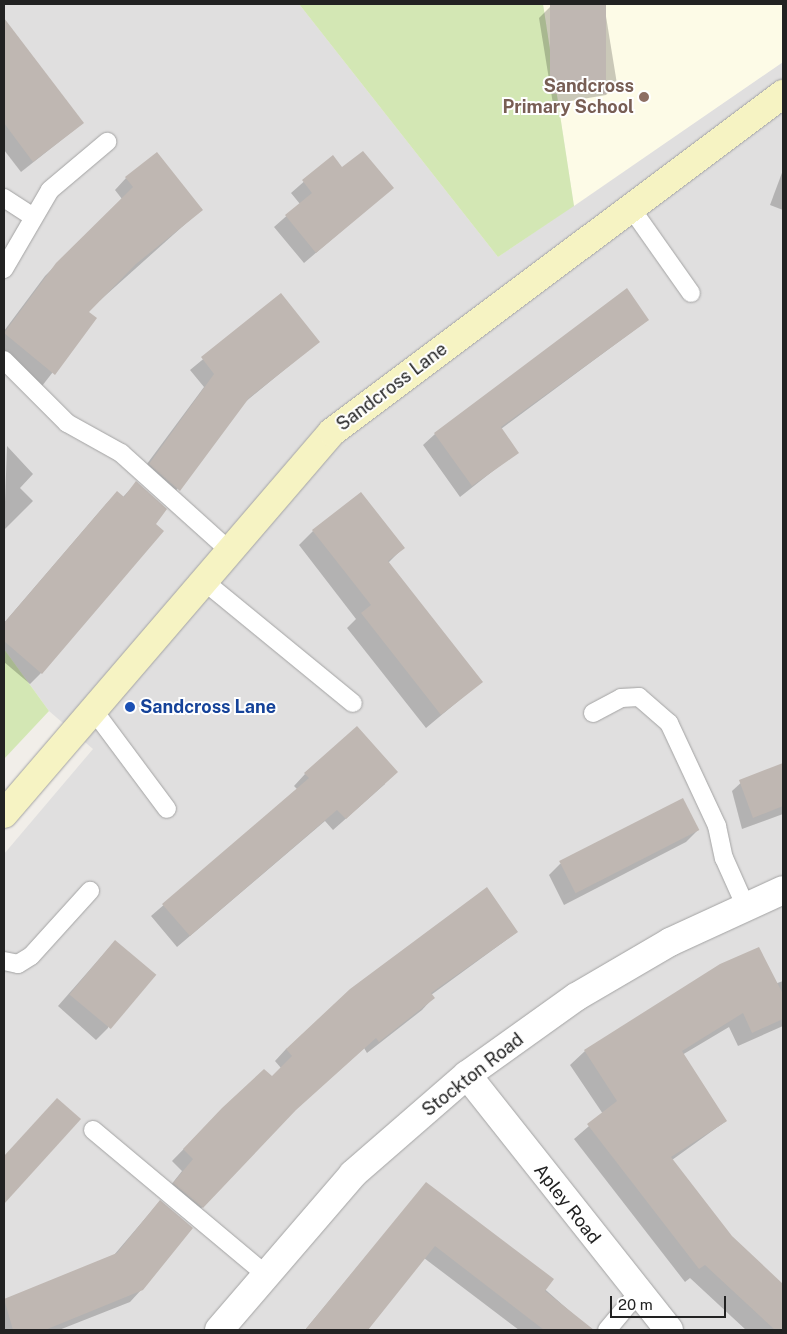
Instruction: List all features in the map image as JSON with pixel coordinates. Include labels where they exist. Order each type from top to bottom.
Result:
[{"type":"street","name":"Sandcross Lane","points":[[4,814],[332,432],[783,94]]},
{"type":"street","name":"Stockton Road","points":[[219,1330],[264,1273],[353,1174],[467,1075],[576,997],[745,905],[783,890]]},
{"type":"street","name":"Apley Road","points":[[467,1075],[637,1294],[670,1330]]},
{"type":"lane","points":[[4,269],[50,190],[107,142]]},
{"type":"lane","points":[[4,198],[33,217]]},
{"type":"lane","points":[[631,208],[691,293]]},
{"type":"lane","points":[[4,360],[67,422],[121,452],[230,551]]},
{"type":"lane","points":[[205,582],[353,703]]},
{"type":"lane","points":[[593,713],[621,698],[639,697],[668,723],[717,826],[724,858],[745,905]]},
{"type":"lane","points":[[94,711],[167,809]]},
{"type":"lane","points":[[4,961],[18,964],[31,956],[90,891]]},
{"type":"lane","points":[[93,1130],[264,1273]]},
{"type":"lane","points":[[608,1330],[637,1294]]},
{"type":"shaded area","points":[[4,4],[299,4],[498,257],[783,62],[783,1330],[4,1330],[4,854],[93,749],[49,711],[4,649]]},
{"type":"shaded area","name":"Sandcross Primary School","points":[[543,4],[783,4],[783,62],[574,206]]},
{"type":"green space","points":[[299,4],[543,4],[574,206],[498,257]]},
{"type":"green space","points":[[4,649],[49,711],[4,759]]},
{"type":"building","points":[[550,4],[606,4],[606,94],[550,94]]},
{"type":"building","points":[[4,18],[84,123],[33,162],[4,123]]},
{"type":"building","points":[[363,151],[394,188],[316,253],[285,215],[312,193],[302,180],[333,155],[342,167]]},
{"type":"building","points":[[157,152],[203,210],[136,264],[89,312],[97,318],[55,375],[4,333],[56,263],[133,187],[125,177]]},
{"type":"building","points":[[627,288],[649,320],[501,427],[519,453],[472,486],[434,433]]},
{"type":"building","points":[[281,293],[320,342],[249,398],[180,491],[149,464],[214,374],[201,357]]},
{"type":"building","points":[[136,481],[167,509],[156,524],[164,531],[42,674],[4,641],[4,623],[117,491],[124,497]]},
{"type":"building","points":[[361,492],[405,548],[388,561],[483,682],[441,715],[361,613],[371,605],[312,530]]},
{"type":"building","points":[[357,726],[398,772],[346,819],[337,810],[190,936],[162,904],[309,778],[304,773]]},
{"type":"building","points":[[783,763],[783,806],[753,818],[739,780]]},
{"type":"building","points":[[683,798],[699,830],[575,893],[559,861]]},
{"type":"building","points":[[487,887],[518,932],[431,993],[435,998],[379,1042],[376,1038],[296,1110],[203,1208],[173,1183],[193,1159],[183,1149],[222,1108],[264,1069],[272,1076],[292,1056],[286,1049],[350,989]]},
{"type":"building","points":[[115,940],[156,975],[111,1029],[69,994]]},
{"type":"building","points":[[759,947],[783,994],[783,1019],[752,1033],[743,1013],[682,1051],[727,1121],[671,1157],[732,1236],[783,1284],[783,1330],[775,1330],[705,1265],[699,1269],[587,1124],[617,1101],[584,1050],[720,964]]},
{"type":"building","points":[[57,1098],[81,1119],[4,1204],[4,1156]]},
{"type":"building","points":[[426,1182],[554,1279],[545,1291],[594,1330],[544,1330],[435,1246],[368,1330],[305,1330]]},
{"type":"building","points":[[160,1200],[193,1228],[143,1290],[45,1330],[13,1330],[4,1299],[117,1253]]},
{"type":"place","name":"Sandcross Primary School","points":[[644,97]]},
{"type":"place","name":"Sandcross Lane","points":[[130,707]]}]
